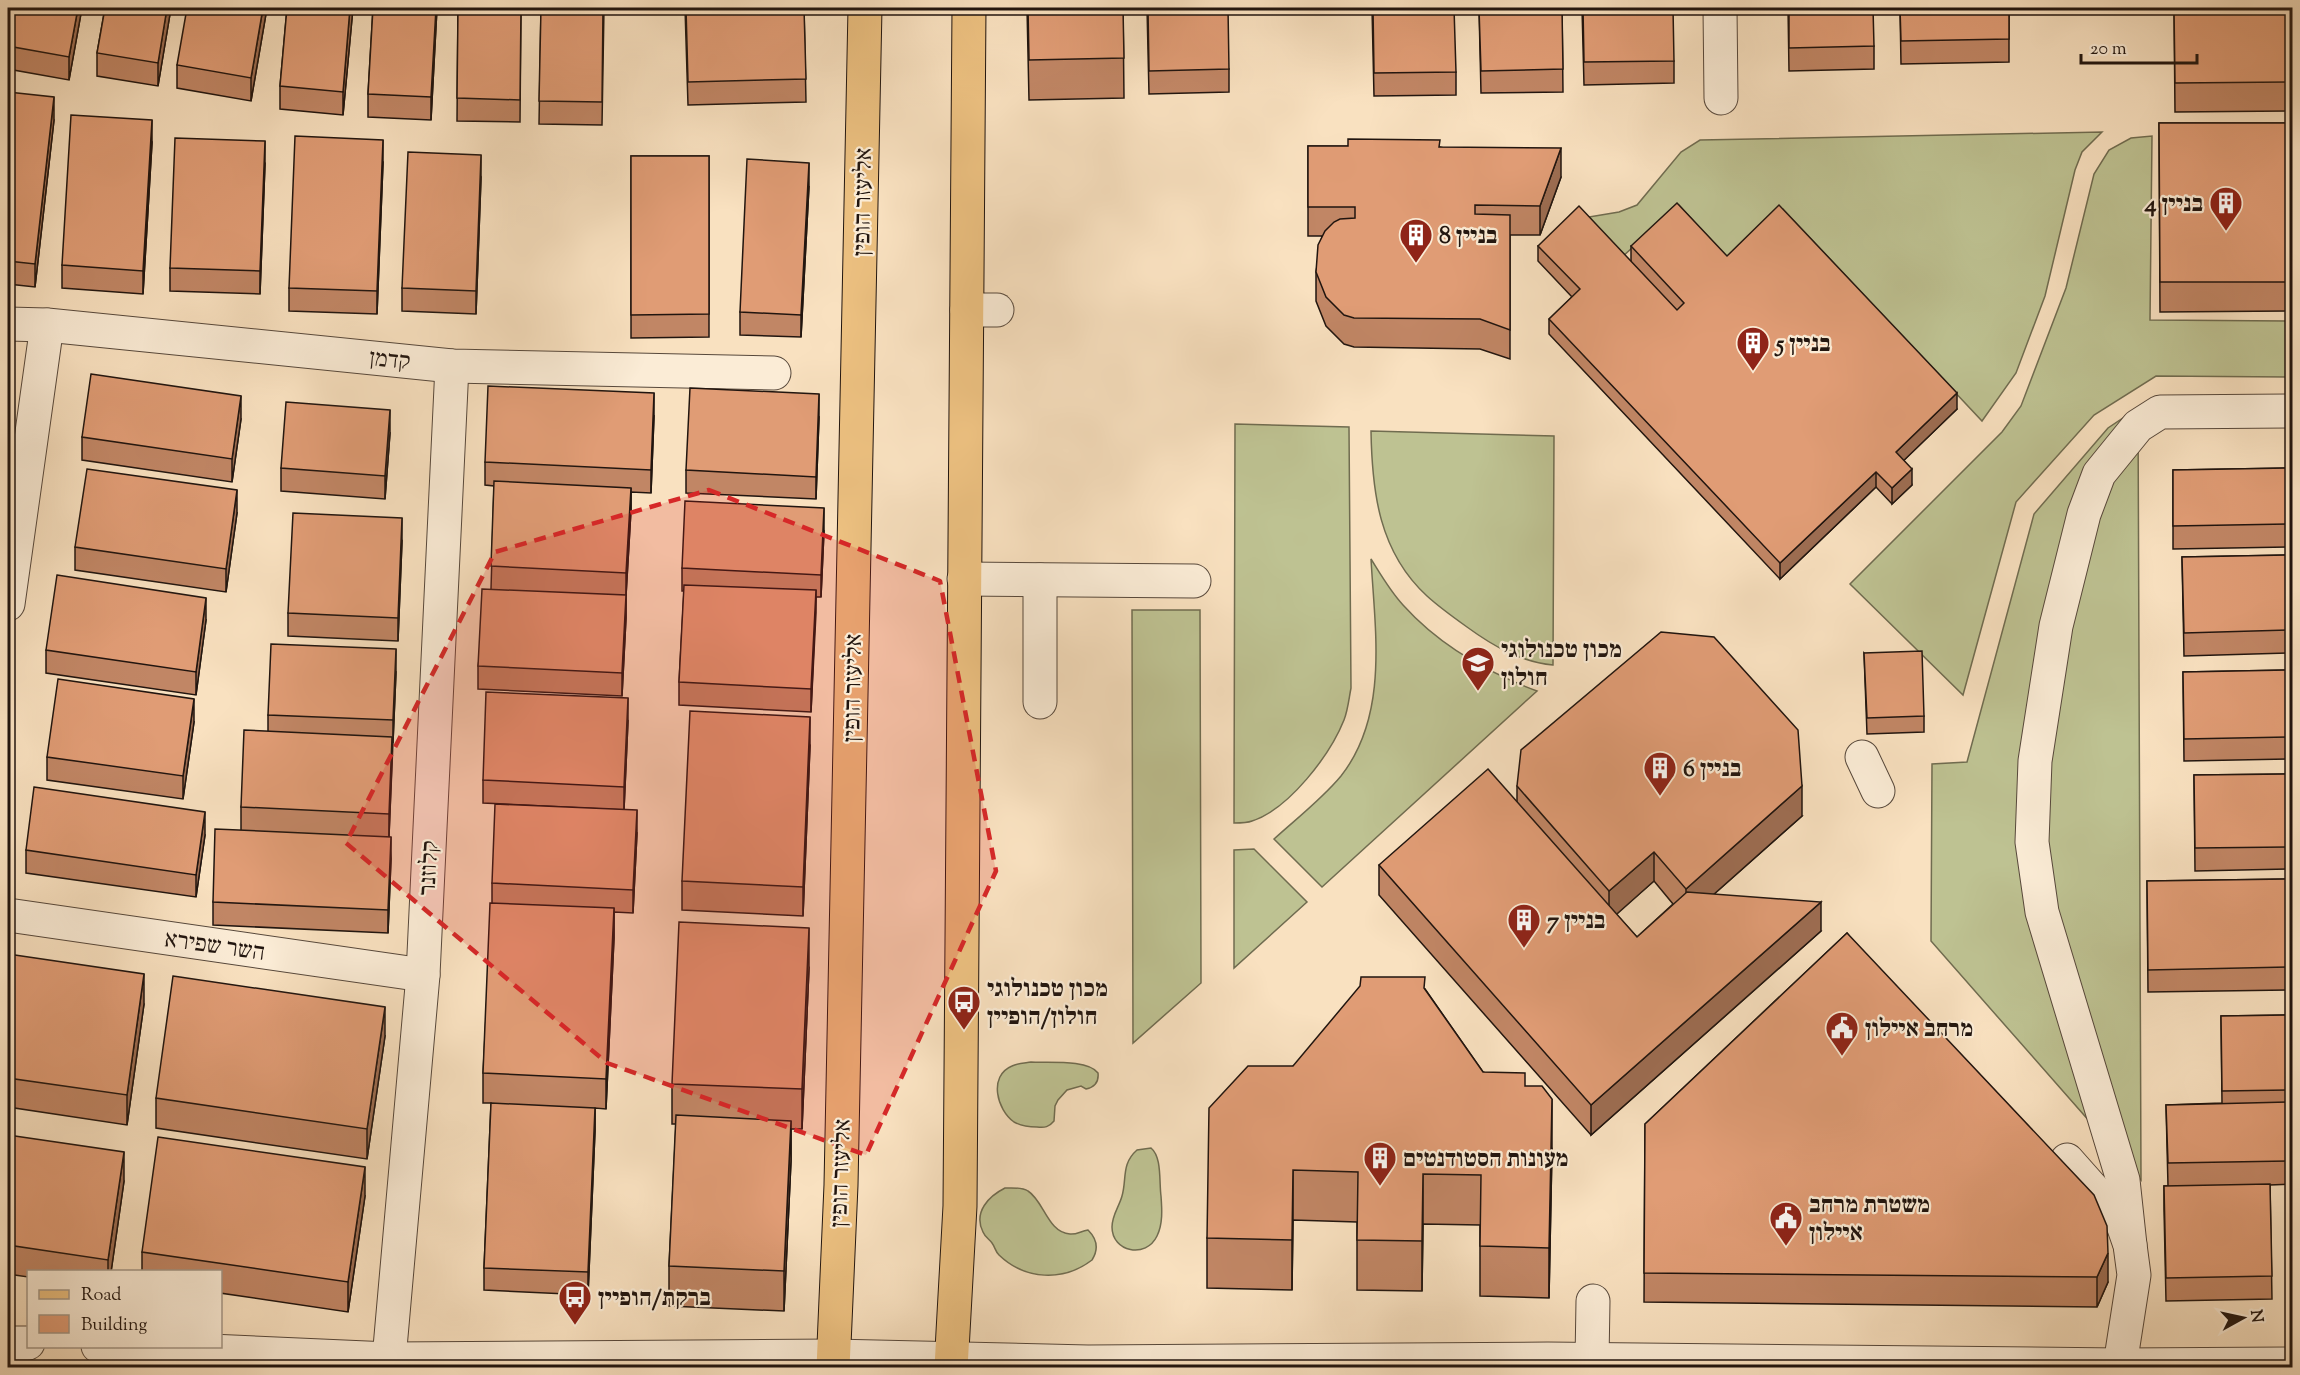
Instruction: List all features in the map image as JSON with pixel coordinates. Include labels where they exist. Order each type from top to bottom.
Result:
[{"type":"main road","name":"אליעזר הופין","points":[[833,1362],[841,1173],[865,8]]},
{"type":"main road","points":[[952,1363],[960,1206],[964,579],[982,310],[969,8]]},
{"type":"street","points":[[1720,8],[1721,98]]},
{"type":"street","name":"קדמן","points":[[8,324],[47,325],[452,366],[774,373]]},
{"type":"street","points":[[8,604],[47,325]]},
{"type":"street","name":"קלוזנר","points":[[387,1364],[423,975],[452,366]]},
{"type":"street","points":[[2120,1365],[2133,1275],[2123,1180],[2042,912],[2032,842],[2035,761],[2056,626],[2084,514],[2099,474],[2138,426],[2160,412],[2292,411]]},
{"type":"street","points":[[964,579],[1194,581]]},
{"type":"street","points":[[1040,580],[1040,702]]},
{"type":"street","points":[[1862,756],[1878,791]]},
{"type":"street","name":"השר שפירא","points":[[8,915],[423,975]]},
{"type":"street","points":[[2067,1160],[2122,1222],[2130,1245]]},
{"type":"street","points":[[1592,1360],[1593,1301]]},
{"type":"street","points":[[8,1342],[27,1343]]},
{"type":"street","points":[[115,1348],[387,1364],[1592,1360],[2120,1365],[2292,1364]]},
{"type":"highlighted area","points":[[709,490],[940,581],[996,871],[866,1155],[607,1063],[346,843],[495,552]]},
{"type":"green space","points":[[2102,132],[2082,152],[2075,170],[2045,296],[2016,373],[1982,421],[1783,209],[1728,259],[1679,205],[1621,258],[1583,218],[1619,212],[1637,205],[1681,152],[1700,140]]},
{"type":"green space","points":[[2152,136],[2150,320],[2292,321],[2292,377],[2156,376],[2094,415],[2016,502],[1963,695],[1850,584],[2002,432],[2021,406],[2066,288],[2094,174],[2109,150],[2131,138]]},
{"type":"green space","points":[[2138,408],[2141,1180],[1931,941],[1932,764],[1967,762],[2034,514],[2108,428]]},
{"type":"green space","points":[[1235,424],[1349,427],[1351,688],[1345,716],[1329,749],[1294,793],[1266,815],[1243,823],[1234,823]]},
{"type":"green space","points":[[1371,431],[1554,436],[1553,665],[1519,657],[1487,641],[1436,604],[1411,579],[1388,541],[1381,520],[1373,476]]},
{"type":"green space","points":[[1371,559],[1398,600],[1432,633],[1482,666],[1537,691],[1322,887],[1274,839],[1341,776],[1356,752],[1366,726],[1373,700],[1376,672]]},
{"type":"green space","points":[[1132,610],[1200,610],[1201,983],[1133,1043]]},
{"type":"green space","points":[[1254,849],[1307,902],[1234,968],[1234,850]]},
{"type":"green space","points":[[1031,1062],[1086,1066],[1098,1073],[1098,1079],[1096,1084],[1089,1088],[1081,1086],[1067,1090],[1055,1106],[1054,1121],[1049,1126],[1022,1125],[1014,1122],[1003,1110],[998,1085],[1004,1071],[1014,1065]]},
{"type":"green space","points":[[1151,1148],[1157,1157],[1159,1170],[1162,1211],[1160,1227],[1152,1243],[1145,1248],[1130,1250],[1123,1247],[1113,1236],[1112,1223],[1122,1196],[1125,1172],[1132,1155],[1137,1150]]},
{"type":"green space","points":[[1005,1188],[1020,1188],[1028,1191],[1051,1223],[1063,1232],[1072,1234],[1088,1230],[1096,1244],[1096,1252],[1092,1260],[1069,1272],[1044,1275],[1020,1269],[999,1255],[984,1234],[980,1218],[981,1211],[988,1200]]},
{"type":"building","points":[[8,8],[78,8],[69,57],[8,46]]},
{"type":"building","points":[[105,8],[167,8],[158,63],[97,53]]},
{"type":"building","points":[[187,8],[263,8],[251,78],[177,65]]},
{"type":"building","points":[[287,8],[350,8],[343,92],[280,86]]},
{"type":"building","points":[[373,8],[436,8],[431,97],[368,94]]},
{"type":"building","points":[[458,8],[521,8],[520,100],[457,98]]},
{"type":"building","points":[[541,8],[603,8],[602,102],[539,101]]},
{"type":"building","points":[[686,8],[804,8],[806,79],[688,82]]},
{"type":"building","points":[[1028,8],[1123,8],[1124,58],[1029,60]]},
{"type":"building","points":[[1148,8],[1228,8],[1229,69],[1149,71]]},
{"type":"building","points":[[1373,8],[1454,8],[1456,72],[1374,73]]},
{"type":"building","points":[[1479,8],[1562,8],[1563,69],[1481,71]]},
{"type":"building","points":[[1583,8],[1673,8],[1674,61],[1584,62]]},
{"type":"building","points":[[1789,8],[1873,8],[1874,46],[1789,48]]},
{"type":"building","points":[[1900,8],[2009,8],[2009,39],[1901,41]]},
{"type":"building","points":[[2174,8],[2292,8],[2292,82],[2175,83]]},
{"type":"building","points":[[8,92],[54,97],[35,264],[8,261]]},
{"type":"building","points":[[71,115],[152,120],[143,271],[62,265]]},
{"type":"building","name":"בניין 4","points":[[2159,123],[2292,123],[2292,282],[2160,282]]},
{"type":"building","points":[[295,136],[383,140],[377,291],[289,288]]},
{"type":"building","points":[[175,138],[265,141],[260,271],[170,268]]},
{"type":"building","name":"בניין 8","points":[[1348,139],[1440,140],[1439,147],[1561,148],[1540,206],[1475,205],[1475,214],[1510,215],[1510,330],[1480,319],[1354,318],[1344,315],[1326,297],[1316,272],[1318,245],[1325,231],[1334,222],[1340,219],[1355,218],[1355,207],[1308,207],[1308,146],[1348,146]]},
{"type":"building","points":[[408,152],[481,155],[476,291],[402,288]]},
{"type":"building","points":[[631,156],[709,156],[709,314],[631,315]]},
{"type":"building","points":[[747,159],[809,163],[801,315],[740,312]]},
{"type":"building","name":"בניין 5","points":[[1677,203],[1727,256],[1779,205],[1957,393],[1896,452],[1912,469],[1892,488],[1876,472],[1780,563],[1549,319],[1580,289],[1538,246],[1579,206],[1677,310],[1684,303],[1631,246]]},
{"type":"building","points":[[91,374],[241,396],[232,459],[82,437]]},
{"type":"building","points":[[488,386],[654,393],[651,470],[485,462]]},
{"type":"building","points":[[690,388],[819,394],[816,477],[686,470]]},
{"type":"building","points":[[286,402],[390,410],[385,476],[281,468]]},
{"type":"building","points":[[2292,468],[2292,524],[2173,526],[2173,470]]},
{"type":"building","points":[[87,469],[237,490],[226,569],[75,547]]},
{"type":"building","points":[[494,481],[631,488],[626,573],[491,566]]},
{"type":"building","points":[[685,501],[824,508],[821,575],[682,568]]},
{"type":"building","points":[[293,513],[402,518],[398,618],[288,613]]},
{"type":"building","points":[[2292,555],[2292,630],[2184,633],[2182,557]]},
{"type":"building","points":[[57,575],[206,598],[196,672],[46,650]]},
{"type":"building","points":[[684,585],[816,590],[811,689],[679,682]]},
{"type":"building","points":[[482,589],[626,595],[622,673],[478,666]]},
{"type":"building","name":"בניין 6","points":[[1661,632],[1714,637],[1798,730],[1802,786],[1686,889],[1654,852],[1609,891],[1517,786],[1521,750]]},
{"type":"building","points":[[271,644],[396,649],[393,720],[268,715]]},
{"type":"building","points":[[1922,651],[1924,716],[1867,718],[1864,653]]},
{"type":"building","points":[[2292,670],[2292,737],[2184,739],[2183,672]]},
{"type":"building","points":[[58,679],[194,699],[183,776],[47,757]]},
{"type":"building","points":[[486,692],[628,698],[624,787],[483,780]]},
{"type":"building","points":[[690,711],[810,717],[803,887],[682,881]]},
{"type":"building","points":[[244,730],[392,737],[389,814],[241,807]]},
{"type":"building","name":"בניין 7","points":[[1488,769],[1637,937],[1687,892],[1821,902],[1591,1105],[1379,865]]},
{"type":"building","points":[[2292,774],[2292,847],[2195,848],[2194,775]]},
{"type":"building","points":[[34,787],[205,812],[196,875],[26,850]]},
{"type":"building","points":[[495,804],[637,810],[633,890],[492,883]]},
{"type":"building","points":[[215,829],[391,837],[388,910],[213,902]]},
{"type":"building","points":[[2292,879],[2292,967],[2148,970],[2147,881]]},
{"type":"building","points":[[490,903],[614,908],[606,1079],[483,1073]]},
{"type":"building","points":[[679,922],[809,928],[802,1089],[672,1084]]},
{"type":"building","name":"מרחב איילון","points":[[1847,933],[2094,1195],[2107,1226],[2108,1253],[2097,1277],[1644,1273],[1645,1124]]},
{"type":"building","points":[[8,954],[144,974],[127,1095],[8,1078]]},
{"type":"building","points":[[173,976],[385,1007],[367,1129],[156,1098]]},
{"type":"building","name":"מעונות הסטודנטים","points":[[1361,977],[1425,977],[1424,988],[1483,1072],[1525,1073],[1525,1086],[1542,1086],[1552,1099],[1549,1248],[1480,1246],[1481,1175],[1423,1174],[1422,1241],[1357,1240],[1358,1172],[1293,1170],[1292,1240],[1207,1238],[1209,1108],[1248,1066],[1293,1066],[1360,986]]},
{"type":"building","points":[[2292,1015],[2292,1090],[2222,1091],[2221,1016]]},
{"type":"building","points":[[2292,1102],[2292,1161],[2168,1163],[2166,1105]]},
{"type":"building","points":[[491,1103],[595,1108],[588,1272],[484,1268]]},
{"type":"building","points":[[676,1115],[791,1121],[784,1271],[669,1266]]},
{"type":"building","points":[[8,1135],[124,1152],[108,1260],[8,1245]]},
{"type":"building","points":[[158,1137],[365,1167],[348,1282],[142,1252]]},
{"type":"building","points":[[2270,1184],[2272,1276],[2166,1278],[2164,1186]]},
{"type":"place","name":"בניין 4","points":[[2226,232]]},
{"type":"place","name":"בניין 8","points":[[1416,264]]},
{"type":"place","name":"בניין 5","points":[[1753,372]]},
{"type":"place","name":"מכון טכנולוגי חולון","points":[[1478,692]]},
{"type":"place","name":"בניין 6","points":[[1660,797]]},
{"type":"place","name":"בניין 7","points":[[1524,949]]},
{"type":"place","name":"מכון טכנולוגי חולון/הופיין","points":[[964,1031]]},
{"type":"place","name":"מרחב איילון","points":[[1842,1057]]},
{"type":"place","name":"מעונות הסטודנטים","points":[[1380,1187]]},
{"type":"place","name":"משטרת מרחב איילון","points":[[1786,1247]]},
{"type":"place","name":"ברקת/הופיין","points":[[575,1326]]}]
